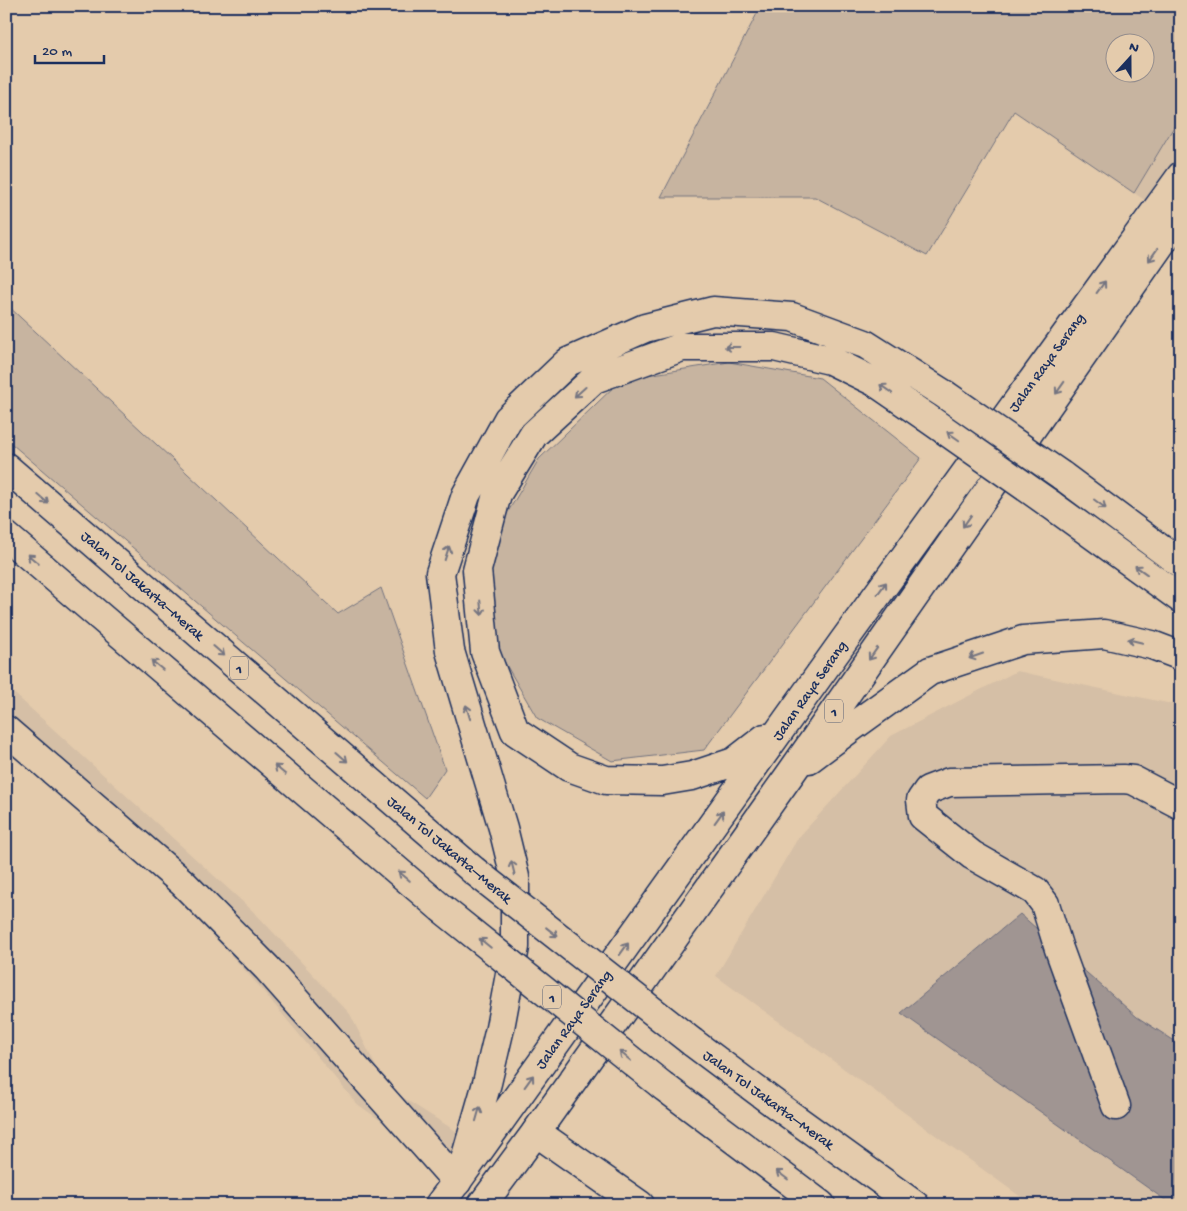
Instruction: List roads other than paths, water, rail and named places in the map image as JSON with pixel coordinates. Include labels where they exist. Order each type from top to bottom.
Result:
[{"type":"main road","name":"Jalan Raya Serang","points":[[439,1205],[843,642],[1181,176]]},
{"type":"main road","name":"Jalan Raya Serang","points":[[482,1205],[536,1132],[790,773],[1181,215]]},
{"type":"main road","points":[[458,1180],[487,1083],[500,1028],[514,947],[515,877],[503,828],[450,651],[440,573],[466,495],[508,419],[568,362],[645,328],[713,311],[792,317],[865,344],[944,394],[1061,475],[1181,564]]},
{"type":"main road","points":[[785,724],[734,762],[692,776],[662,781],[606,780],[569,767],[515,731],[486,652],[477,570],[498,494],[534,434],[594,379],[682,347],[774,347],[830,360],[875,382],[1181,598]]},
{"type":"main road","name":"Jalan Tol Jakarta–Merak","points":[[6,467],[473,870],[692,1042],[774,1104],[915,1205]]},
{"type":"main road","name":"1","points":[[6,536],[441,908],[663,1086],[821,1205]]},
{"type":"main road","points":[[790,773],[930,671],[1023,640],[1104,634],[1152,645],[1181,656]]},
{"type":"main road","points":[[6,730],[183,883],[267,968],[458,1180]]},
{"type":"main road","points":[[1116,1106],[1059,949],[1045,904],[1035,891],[972,854],[923,816],[921,800],[928,790],[949,782],[1123,779],[1133,780],[1181,805]]},
{"type":"main road","points":[[774,1104],[934,1205]]},
{"type":"main road","points":[[536,1132],[640,1205]]}]
